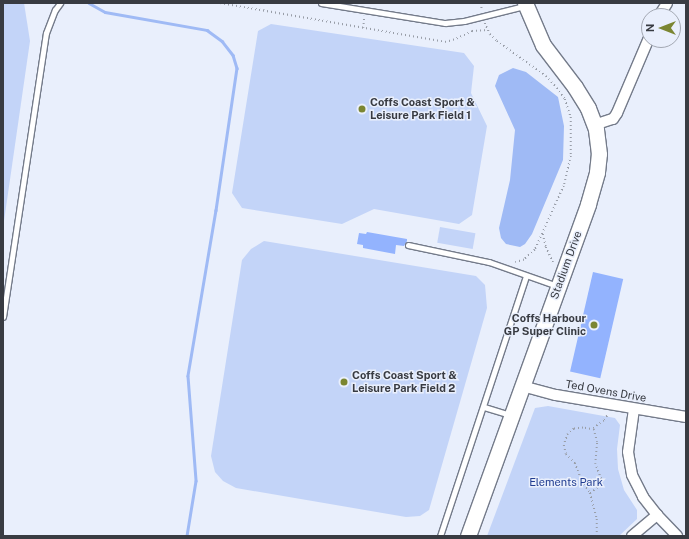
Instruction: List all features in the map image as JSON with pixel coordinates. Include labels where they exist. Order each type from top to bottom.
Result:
[{"type":"main road","name":"Stadium Drive","points":[[468,536],[588,204],[597,172],[599,154],[594,125],[588,108],[575,87],[543,45],[525,4]]},
{"type":"street","points":[[594,125],[613,119],[618,113],[645,48]]},
{"type":"street","name":"Ted Ovens Drive","points":[[522,386],[556,395],[686,417]]},
{"type":"street","points":[[634,408],[628,447],[629,465],[636,486],[657,515],[677,536]]},
{"type":"street","points":[[632,536],[657,515]]},
{"type":"lane","points":[[3,317],[46,34],[55,10],[60,3]]},
{"type":"lane","points":[[321,3],[445,23],[464,21],[525,4]]},
{"type":"lane","points":[[408,246],[469,256],[558,287]]},
{"type":"lane","points":[[440,536],[484,407],[526,276]]},
{"type":"lane","points":[[484,407],[511,416]]},
{"type":"path","points":[[220,3],[445,42],[454,40],[472,31],[488,30]]},
{"type":"path","points":[[363,28],[364,16]]},
{"type":"path","points":[[485,23],[488,30],[497,41],[552,82],[565,99],[570,113],[572,142],[567,175],[535,250],[529,257],[513,263]]},
{"type":"path","points":[[543,234],[551,259],[556,266],[564,270]]},
{"type":"path","points":[[590,493],[598,487],[602,479],[595,464],[597,442],[594,430],[595,425],[606,418],[608,412]]},
{"type":"path","points":[[594,430],[583,428],[574,429],[568,434],[564,445],[566,454],[575,463],[582,481],[590,493],[597,519],[597,536]]},
{"type":"green space","points":[[3,3],[24,3],[30,41],[3,228]]},
{"type":"green space","name":"Coffs Coast Sport & Leisure Park Field 1","points":[[271,24],[464,53],[474,66],[471,93],[487,126],[472,215],[459,224],[374,209],[342,224],[242,208],[232,193],[258,31]]},
{"type":"green space","points":[[440,227],[475,233],[473,249],[437,243]]},
{"type":"green space","name":"Coffs Coast Sport & Leisure Park Field 2","points":[[264,241],[476,276],[485,285],[487,308],[429,510],[420,516],[406,517],[236,488],[223,481],[215,472],[211,456],[242,260],[251,249]]},
{"type":"green space","name":"Elements Park","points":[[548,406],[615,418],[620,425],[617,449],[618,469],[624,490],[637,510],[637,519],[619,536],[487,536],[535,408]]},
{"type":"shaded area","points":[[513,68],[526,72],[558,97],[564,126],[563,160],[532,234],[525,244],[520,247],[506,244],[501,238],[499,228],[510,180],[515,130],[495,86],[499,75]]},
{"type":"building","points":[[367,232],[407,239],[407,241],[404,246],[396,245],[395,254],[363,248],[363,245],[357,244],[359,233],[366,234]]},
{"type":"building","name":"Coffs Harbour GP Super Clinic","points":[[593,272],[623,279],[600,378],[570,371]]},
{"type":"waterway","points":[[89,3],[105,12],[207,30],[222,41],[233,55],[237,68],[216,210],[188,376],[196,481],[187,536]]},
{"type":"place","name":"Coffs Coast Sport & Leisure Park Field 1","points":[[362,109]]},
{"type":"place","name":"Coffs Harbour GP Super Clinic","points":[[594,325]]},
{"type":"place","name":"Coffs Coast Sport & Leisure Park Field 2","points":[[344,382]]}]
